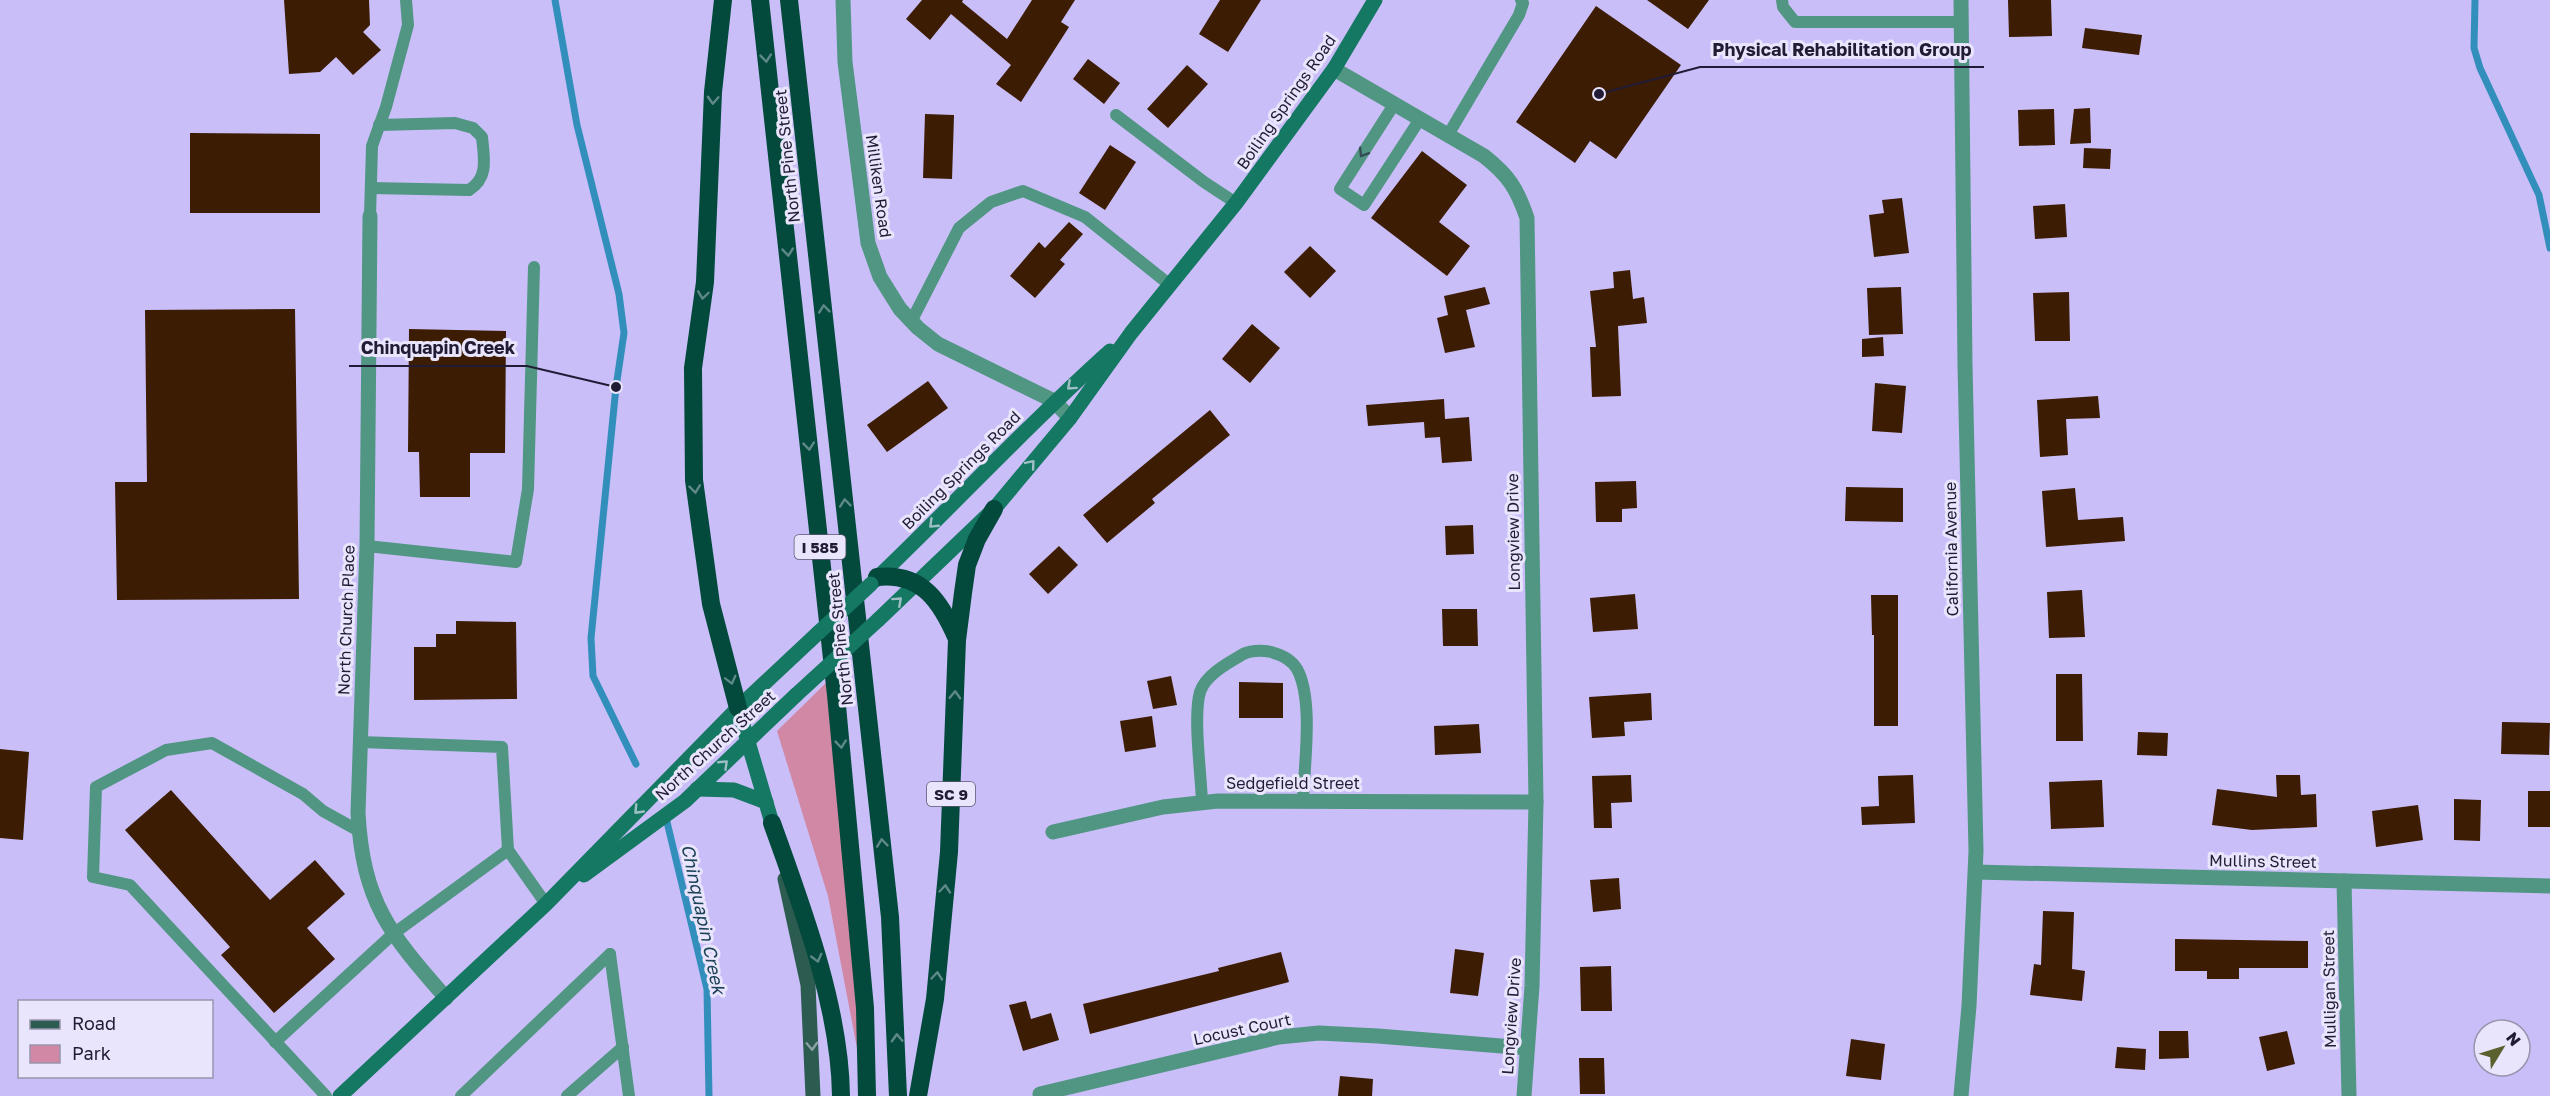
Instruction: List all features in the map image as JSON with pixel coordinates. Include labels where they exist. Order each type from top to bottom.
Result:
[{"type":"highway","points":[[723,0],[713,92],[705,282],[693,368],[694,480],[711,604],[738,708]]},
{"type":"highway","name":"North Pine Street","points":[[760,0],[836,695],[865,1008],[867,1096]]},
{"type":"highway","name":"North Pine Street","points":[[789,0],[890,917],[898,1096]]},
{"type":"highway","name":"SC 9","points":[[918,1096],[935,999],[949,852],[957,640],[967,565],[977,539],[994,509]]},
{"type":"highway","points":[[874,580],[902,577],[918,584],[935,598],[947,616],[957,640]]},
{"type":"highway","points":[[772,823],[807,920],[823,981],[833,1032],[841,1096]]},
{"type":"main road","name":"Boiling Springs Road","points":[[846,649],[918,584],[994,509],[1070,418],[1131,333],[1236,203],[1334,69],[1375,0]]},
{"type":"main road","name":"Boiling Springs Road","points":[[818,633],[1013,445],[1054,401],[1131,333]]},
{"type":"main road","name":"North Church Street","points":[[340,1096],[546,904],[738,708],[818,633]]},
{"type":"main road","name":"North Church Street","points":[[546,904],[685,801],[846,649]]},
{"type":"main road","points":[[738,708],[772,823],[808,986],[813,1096]]},
{"type":"main road","points":[[697,789],[734,790],[766,802]]},
{"type":"street","name":"Milliken Road","points":[[843,0],[845,62],[868,243],[880,277],[911,322],[938,344],[1054,401],[1070,418]]},
{"type":"street","name":"California Avenue","points":[[1960,1096],[1969,1006],[1976,873],[1965,365],[1961,0]]},
{"type":"street","name":"Longview Drive","points":[[1334,69],[1484,156],[1504,172],[1519,193],[1527,218],[1536,802],[1532,986],[1524,1096]]},
{"type":"street","name":"North Church Place","points":[[370,216],[367,546],[360,742],[360,852],[370,890],[386,925],[446,998]]},
{"type":"street","name":"Sedgefield Street","points":[[1053,832],[1163,807],[1202,802],[1536,802]]},
{"type":"street","name":"Mullins Street","points":[[1976,873],[2550,886]]},
{"type":"street","name":"Mulligan Street","points":[[2344,881],[2349,1096]]},
{"type":"street","name":"Locust Court","points":[[1040,1094],[1279,1037],[1309,1034],[1378,1036],[1527,1048]]},
{"type":"lane","points":[[370,216],[372,146],[408,25],[406,0]]},
{"type":"lane","points":[[1448,135],[1519,15],[1523,3],[1521,0]]},
{"type":"lane","points":[[1782,0],[1783,7],[1796,22],[1962,22]]},
{"type":"lane","points":[[1395,103],[1340,189],[1364,205],[1420,119]]},
{"type":"lane","points":[[1116,115],[1204,182],[1236,203]]},
{"type":"lane","points":[[371,188],[469,190],[479,184],[484,171],[483,137],[473,128],[455,123],[379,125]]},
{"type":"lane","points":[[911,322],[959,228],[991,202],[1023,191],[1085,217],[1170,285]]},
{"type":"lane","points":[[367,546],[516,562],[528,489],[534,267]]},
{"type":"lane","points":[[1202,802],[1196,705],[1201,688],[1221,667],[1244,653],[1264,650],[1284,656],[1297,668],[1307,703],[1303,801]]},
{"type":"lane","points":[[360,742],[502,747],[508,850],[546,904]]},
{"type":"lane","points":[[326,1096],[130,885],[93,877],[96,787],[166,750],[212,743],[303,794],[323,810],[359,831]]},
{"type":"lane","points":[[275,1042],[393,934],[508,850]]},
{"type":"lane","points":[[461,1096],[610,954],[629,1096]]},
{"type":"lane","points":[[567,1096],[623,1047]]},
{"type":"green space","points":[[830,679],[862,1003],[860,1064],[828,896],[777,731]]},
{"type":"building","points":[[284,0],[369,0],[370,25],[363,32],[381,50],[353,75],[336,57],[320,72],[289,74]]},
{"type":"building","points":[[922,0],[963,0],[962,2],[1007,39],[1032,0],[1075,0],[1061,22],[1069,27],[1021,102],[996,84],[1011,65],[951,14],[930,40],[906,19]]},
{"type":"building","points":[[1220,0],[1261,0],[1228,52],[1199,34]]},
{"type":"building","points":[[1647,0],[1709,0],[1688,29]]},
{"type":"building","points":[[2008,0],[2051,0],[2052,36],[2009,37]]},
{"type":"building","points":[[1596,6],[1681,65],[1616,159],[1590,141],[1575,163],[1516,122]]},
{"type":"building","points":[[2085,28],[2142,35],[2139,55],[2082,48]]},
{"type":"building","points":[[1088,59],[1120,83],[1104,104],[1073,79]]},
{"type":"building","points":[[1187,65],[1208,84],[1168,128],[1147,109]]},
{"type":"building","points":[[2090,108],[2091,143],[2070,144],[2074,109]]},
{"type":"building","points":[[2054,109],[2055,145],[2019,146],[2018,110]]},
{"type":"building","points":[[925,114],[954,115],[952,179],[923,178]]},
{"type":"building","points":[[190,133],[320,134],[320,213],[190,213]]},
{"type":"building","points":[[1110,145],[1136,162],[1105,210],[1079,193]]},
{"type":"building","points":[[2084,148],[2111,149],[2110,169],[2083,168]]},
{"type":"building","points":[[1422,151],[1467,185],[1439,222],[1470,246],[1447,276],[1371,218]]},
{"type":"building","points":[[1902,198],[1909,253],[1874,257],[1869,215],[1884,213],[1882,200]]},
{"type":"building","points":[[2065,204],[2067,237],[2035,239],[2033,206]]},
{"type":"building","points":[[1069,222],[1083,234],[1060,260],[1065,264],[1035,298],[1010,276],[1039,242],[1045,248]]},
{"type":"building","points":[[1310,246],[1336,271],[1310,298],[1284,272]]},
{"type":"building","points":[[1630,270],[1633,299],[1644,297],[1647,323],[1618,326],[1621,396],[1592,397],[1590,347],[1596,347],[1590,291],[1614,288],[1613,272]]},
{"type":"building","points":[[1485,287],[1490,304],[1466,310],[1475,347],[1445,353],[1437,318],[1448,315],[1444,296]]},
{"type":"building","points":[[1901,287],[1903,334],[1869,335],[1867,288]]},
{"type":"building","points":[[2069,292],[2070,341],[2035,341],[2033,293]]},
{"type":"building","points":[[295,309],[299,599],[117,600],[115,482],[147,482],[145,310]]},
{"type":"building","points":[[1252,324],[1280,348],[1250,383],[1222,359]]},
{"type":"building","points":[[409,329],[506,331],[505,453],[470,453],[470,497],[420,497],[419,452],[408,452]]},
{"type":"building","points":[[1883,337],[1884,356],[1862,357],[1862,339]]},
{"type":"building","points":[[928,381],[948,408],[887,452],[867,425]]},
{"type":"building","points":[[1875,383],[1906,386],[1902,433],[1872,431]]},
{"type":"building","points":[[2098,396],[2100,418],[2066,419],[2068,455],[2040,457],[2037,400]]},
{"type":"building","points":[[1444,399],[1445,419],[1469,417],[1472,461],[1442,463],[1440,437],[1425,438],[1424,422],[1368,426],[1366,405]]},
{"type":"building","points":[[1210,410],[1230,435],[1152,499],[1155,503],[1107,543],[1083,515]]},
{"type":"building","points":[[1636,481],[1637,508],[1622,509],[1622,522],[1596,522],[1595,482]]},
{"type":"building","points":[[1846,487],[1903,488],[1903,522],[1845,521]]},
{"type":"building","points":[[2075,488],[2078,520],[2123,517],[2125,541],[2046,547],[2042,491]]},
{"type":"building","points":[[1473,525],[1474,554],[1446,555],[1445,526]]},
{"type":"building","points":[[1059,546],[1078,565],[1048,594],[1029,574]]},
{"type":"building","points":[[2082,590],[2085,637],[2049,638],[2047,592]]},
{"type":"building","points":[[1635,594],[1638,629],[1593,632],[1590,598]]},
{"type":"building","points":[[1871,595],[1898,595],[1898,726],[1874,726],[1874,635],[1872,635]]},
{"type":"building","points":[[1442,609],[1477,609],[1478,646],[1443,646]]},
{"type":"building","points":[[456,621],[516,622],[517,699],[414,700],[414,647],[436,647],[436,634],[456,634]]},
{"type":"building","points":[[2056,674],[2082,674],[2083,741],[2056,741]]},
{"type":"building","points":[[1171,676],[1177,705],[1153,709],[1147,681]]},
{"type":"building","points":[[1239,682],[1283,683],[1283,718],[1239,718]]},
{"type":"building","points":[[1651,693],[1652,720],[1624,722],[1625,736],[1592,738],[1589,697]]},
{"type":"building","points":[[1152,716],[1156,747],[1125,752],[1120,721]]},
{"type":"building","points":[[2502,722],[2550,723],[2549,755],[2501,754]]},
{"type":"building","points":[[1479,724],[1481,753],[1435,755],[1434,726]]},
{"type":"building","points":[[2138,732],[2168,733],[2167,756],[2137,755]]},
{"type":"building","points":[[0,749],[29,752],[23,840],[0,838]]},
{"type":"building","points":[[1631,775],[1632,802],[1611,803],[1612,828],[1594,828],[1592,776]]},
{"type":"building","points":[[1913,775],[1915,823],[1862,825],[1861,807],[1879,806],[1878,776]]},
{"type":"building","points":[[2276,775],[2300,775],[2301,795],[2316,794],[2317,827],[2252,830],[2212,825],[2217,789],[2277,797]]},
{"type":"building","points":[[2102,780],[2104,827],[2051,829],[2049,782]]},
{"type":"building","points":[[171,790],[270,900],[315,860],[345,894],[307,928],[335,959],[274,1013],[221,955],[230,947],[125,830]]},
{"type":"building","points":[[2528,791],[2550,791],[2550,827],[2528,827]]},
{"type":"building","points":[[2454,799],[2481,800],[2480,841],[2454,840]]},
{"type":"building","points":[[2418,805],[2423,840],[2376,847],[2372,811]]},
{"type":"building","points":[[1619,878],[1621,909],[1593,912],[1590,880]]},
{"type":"building","points":[[2043,911],[2074,912],[2072,969],[2085,971],[2082,1001],[2030,995],[2034,964],[2041,965]]},
{"type":"building","points":[[2175,939],[2308,941],[2308,968],[2239,968],[2239,979],[2207,979],[2207,971],[2175,971]]},
{"type":"building","points":[[1455,949],[1484,953],[1478,996],[1450,993]]},
{"type":"building","points":[[1281,952],[1289,982],[1090,1034],[1083,1004],[1219,971],[1218,968]]},
{"type":"building","points":[[1611,966],[1612,1011],[1581,1011],[1580,967]]},
{"type":"building","points":[[1026,1001],[1031,1019],[1051,1013],[1059,1040],[1023,1051],[1009,1005]]},
{"type":"building","points":[[2159,1031],[2188,1031],[2189,1058],[2159,1059]]},
{"type":"building","points":[[2287,1031],[2295,1064],[2267,1071],[2259,1037]]},
{"type":"building","points":[[1851,1039],[1885,1044],[1881,1080],[1846,1076]]},
{"type":"building","points":[[2117,1047],[2146,1049],[2145,1070],[2115,1068]]},
{"type":"building","points":[[1579,1058],[1604,1058],[1605,1094],[1580,1094]]},
{"type":"building","points":[[1340,1076],[1373,1079],[1372,1096],[1338,1096]]},
{"type":"waterway","name":"Chinquapin Creek","points":[[555,0],[577,125],[619,294],[624,333],[616,387],[591,638],[593,676],[636,764]]},
{"type":"waterway","points":[[2475,0],[2474,48],[2480,68],[2539,195],[2550,248]]},
{"type":"waterway","name":"Chinquapin Creek","points":[[667,822],[707,989],[709,1096]]},
{"type":"place","name":"Physical Rehabilitation Group","points":[[1599,94]]},
{"type":"place","name":"Chinquapin Creek","points":[[616,387]]}]
